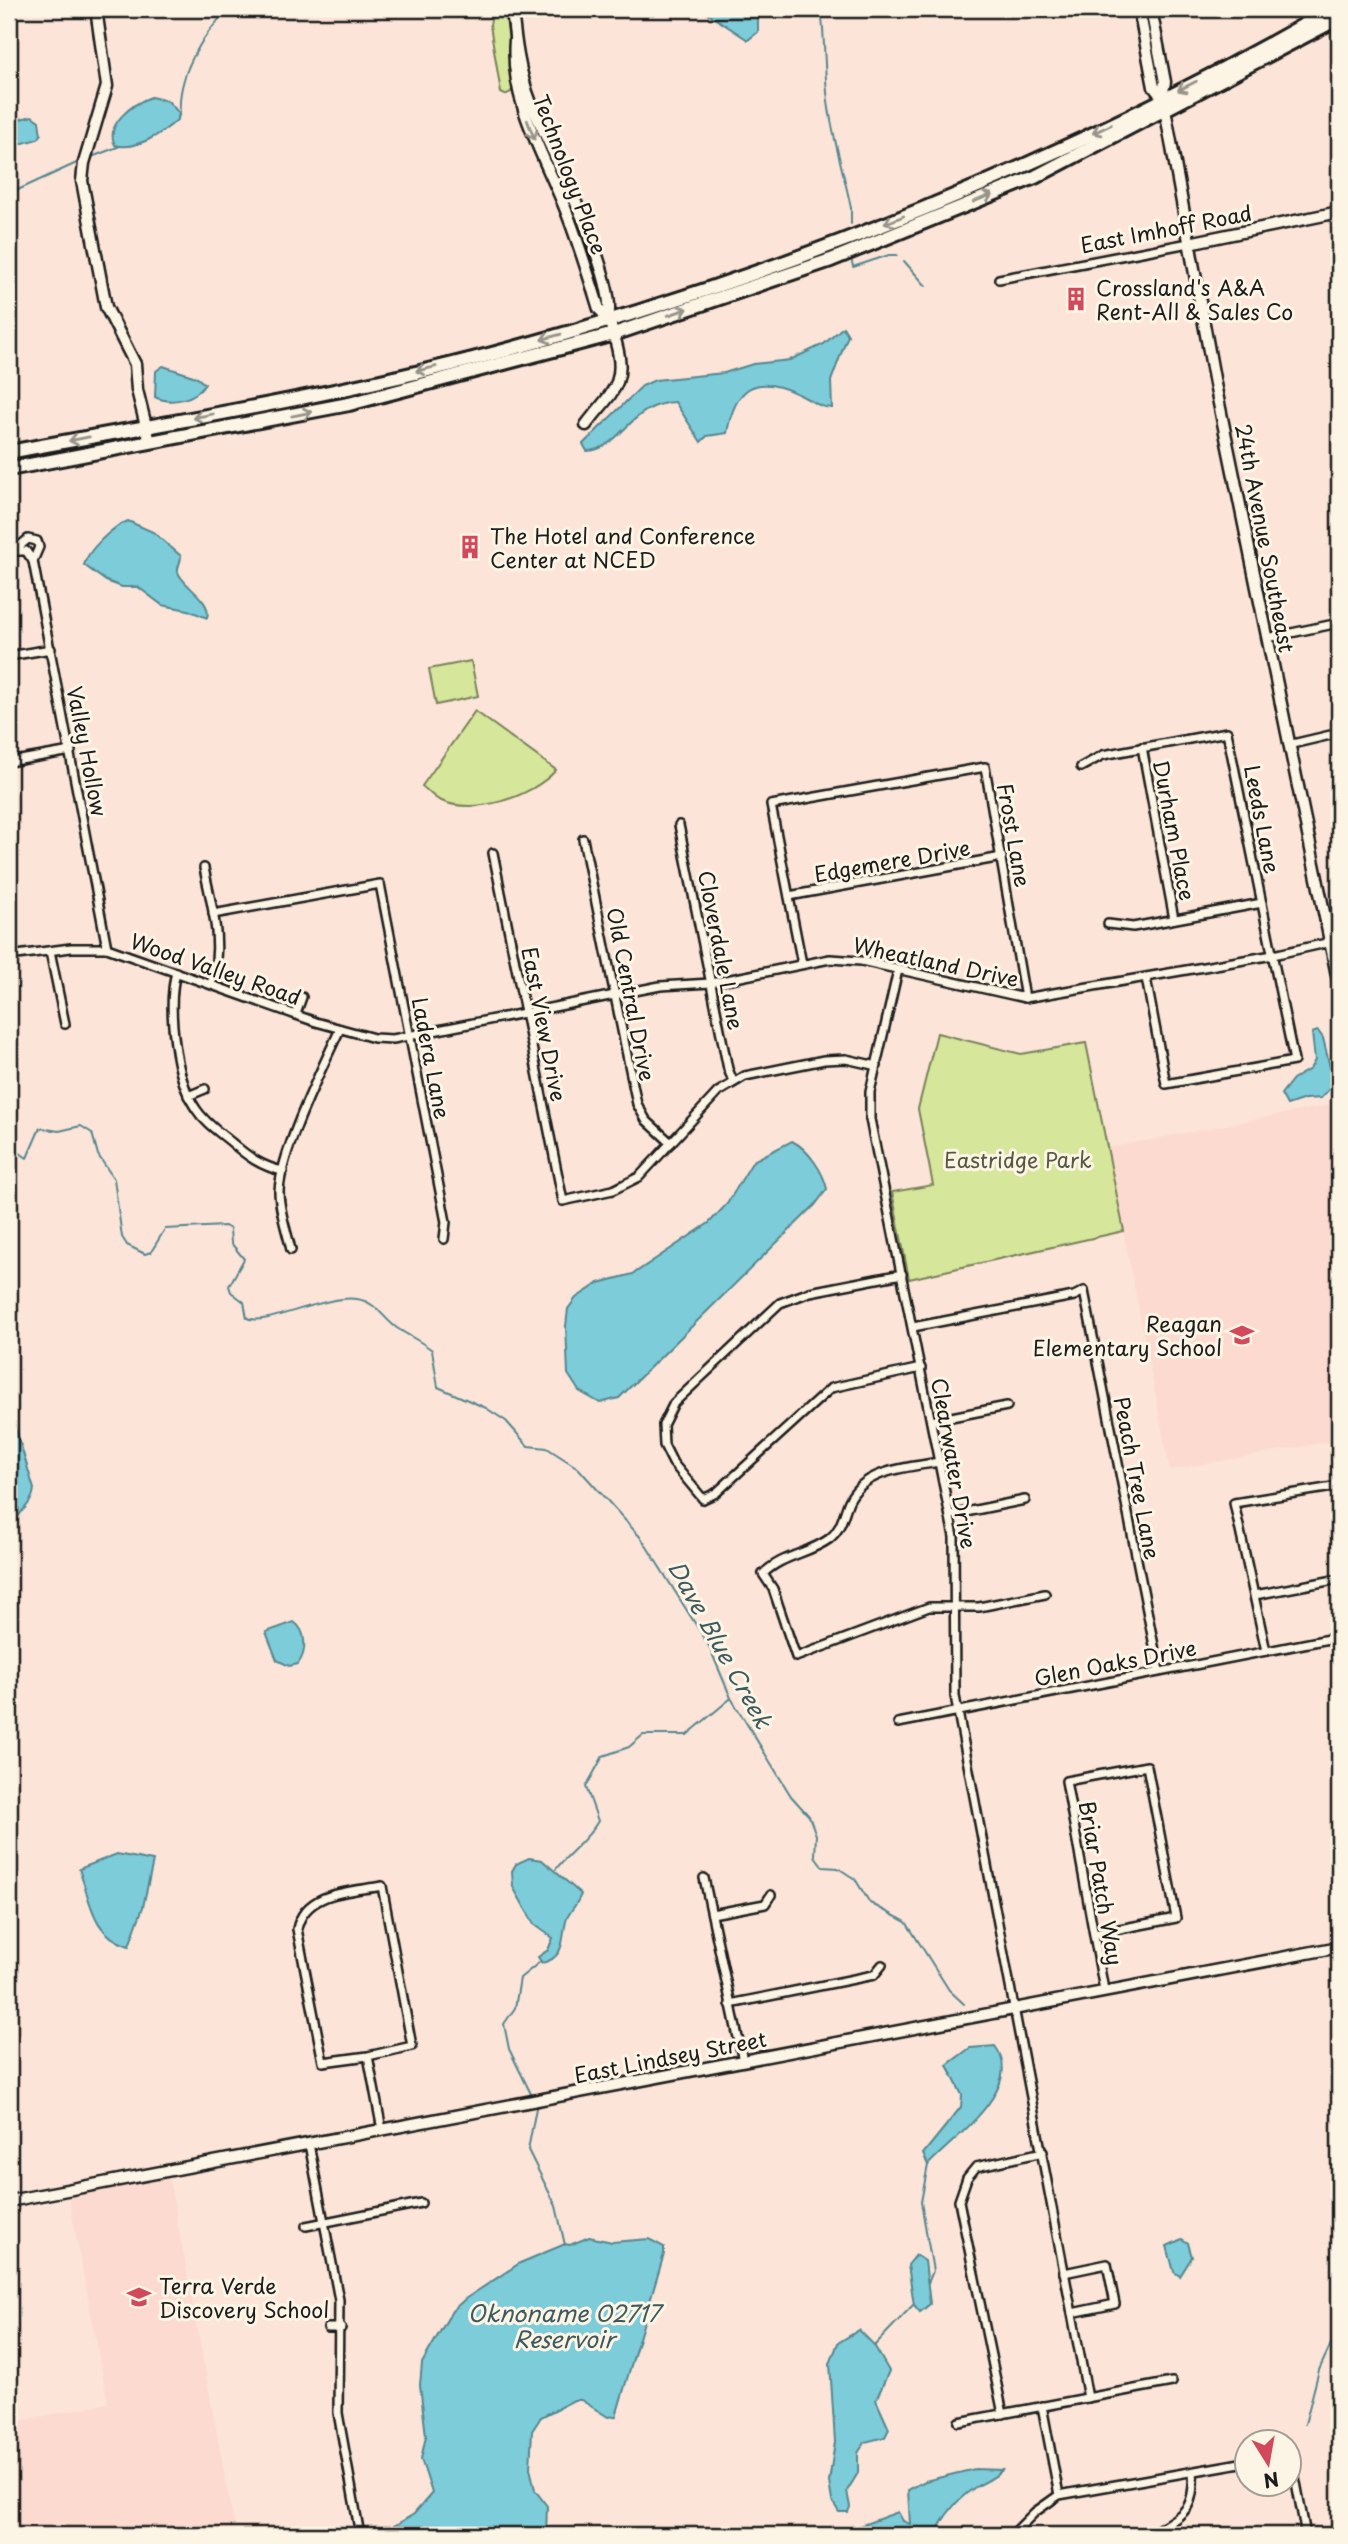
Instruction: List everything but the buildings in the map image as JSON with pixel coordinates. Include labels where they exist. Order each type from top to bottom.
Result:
[{"type":"highway","points":[[9,469],[349,404],[614,334],[857,250],[1035,177],[1332,9]]},
{"type":"highway","points":[[9,453],[268,404],[479,357],[777,265],[900,218],[1098,132],[1339,18]]},
{"type":"street","points":[[96,9],[107,86],[87,150],[82,181],[106,307],[135,364],[137,390],[150,442]]},
{"type":"street","name":"Technology Place","points":[[512,9],[515,40],[531,102],[587,230],[612,304],[609,318],[619,355],[618,383],[608,402],[586,425]]},
{"type":"street","name":"24th Avenue Southeast","points":[[1139,9],[1154,87],[1164,102]]},
{"type":"street","name":"24th Avenue Southeast","points":[[1151,9],[1165,82],[1164,102],[1189,243],[1288,745],[1339,985]]},
{"type":"street","name":"East Imhoff Road","points":[[999,279],[1339,212]]},
{"type":"street","name":"Valley Hollow","points":[[12,551],[28,539],[37,541],[39,547],[33,561]]},
{"type":"street","name":"Valley Hollow","points":[[12,551],[26,551],[33,561],[107,948]]},
{"type":"street","points":[[1267,638],[1339,623]]},
{"type":"street","points":[[9,656],[51,649]]},
{"type":"street","name":"Leeds Lane","points":[[1081,767],[1103,755],[1227,732],[1294,1061],[1166,1084],[1146,978]]},
{"type":"street","points":[[1288,745],[1339,733]]},
{"type":"street","name":"Durham Place","points":[[1142,747],[1174,919]]},
{"type":"street","points":[[9,762],[71,751]]},
{"type":"street","name":"Frost Lane","points":[[789,896],[771,805],[985,767],[1026,998]]},
{"type":"street","name":"Cloverdale Lane","points":[[679,825],[728,1069],[733,1081]]},
{"type":"street","name":"Old Central Drive","points":[[583,839],[637,1104],[646,1120],[671,1143]]},
{"type":"street","name":"East View Drive","points":[[493,853],[563,1201],[624,1186],[639,1177],[671,1143]]},
{"type":"street","name":"Edgemere Drive","points":[[789,896],[1002,857]]},
{"type":"street","points":[[204,868],[219,953],[211,984]]},
{"type":"street","name":"Ladera Lane","points":[[214,914],[380,884],[446,1222],[443,1239]]},
{"type":"street","points":[[789,896],[802,964]]},
{"type":"street","points":[[1108,924],[1133,926],[1262,903]]},
{"type":"street","name":"Wheatland Drive","points":[[409,1036],[660,986],[711,983],[802,964],[846,958],[1026,998],[1273,955],[1331,942]]},
{"type":"street","name":"Wood Valley Road","points":[[9,956],[107,948],[340,1029],[374,1038],[409,1036]]},
{"type":"street","points":[[50,951],[65,1024]]},
{"type":"street","name":"Clearwater Drive","points":[[898,970],[869,1100],[870,1119],[955,1545],[954,1682],[958,1711],[1088,2398]]},
{"type":"street","points":[[176,972],[172,988],[173,1030],[188,1096],[204,1121],[269,1168],[283,1171]]},
{"type":"street","points":[[296,1014],[302,997]]},
{"type":"street","points":[[291,1250],[279,1192],[283,1171],[313,1087],[340,1029]]},
{"type":"street","points":[[671,1143],[718,1092],[733,1081],[835,1058],[877,1066]]},
{"type":"street","points":[[188,1096],[205,1089]]},
{"type":"street","points":[[902,1274],[810,1292],[774,1308],[674,1403],[663,1425],[664,1445],[673,1463],[703,1499],[716,1493],[831,1388],[921,1368]]},
{"type":"street","name":"Peach Tree Lane","points":[[913,1326],[1074,1296],[1084,1291],[1159,1671]]},
{"type":"street","points":[[932,1421],[1007,1406]]},
{"type":"street","points":[[940,1462],[871,1478],[851,1498],[834,1535],[813,1548],[775,1562],[763,1574],[773,1589],[796,1657],[929,1607],[987,1606],[1045,1594]]},
{"type":"street","points":[[1266,1651],[1234,1503],[1339,1486]]},
{"type":"street","points":[[950,1515],[1025,1500]]},
{"type":"street","points":[[1255,1595],[1339,1579]]},
{"type":"street","name":"Glen Oaks Drive","points":[[898,1723],[1339,1637]]},
{"type":"street","name":"Briar Patch Way","points":[[1094,1934],[1176,1918],[1147,1766],[1066,1781],[1104,1990]]},
{"type":"street","points":[[704,1878],[743,2061]]},
{"type":"street","points":[[382,1886],[412,2046],[368,2056],[323,2062],[297,1929],[300,1916],[321,1898],[382,1886]]},
{"type":"street","points":[[712,1914],[765,1903],[771,1895]]},
{"type":"street","name":"East Lindsey Street","points":[[9,2201],[1013,2007],[1339,1947]]},
{"type":"street","points":[[730,2004],[873,1975],[882,1965]]},
{"type":"street","points":[[368,2056],[382,2130]]},
{"type":"street","points":[[309,2144],[339,2300],[341,2328],[338,2413],[360,2535]]},
{"type":"street","points":[[1003,2414],[959,2201],[961,2190],[976,2167],[1043,2152]]},
{"type":"street","points":[[306,2226],[421,2203]]},
{"type":"street","points":[[1064,2273],[1107,2264],[1115,2304],[1072,2313]]},
{"type":"street","points":[[328,2328],[341,2328]]},
{"type":"street","points":[[959,2422],[1172,2382]]},
{"type":"street","points":[[1042,2406],[1059,2496]]},
{"type":"street","points":[[1012,2535],[1035,2512],[1059,2496],[1232,2465]]},
{"type":"street","points":[[1150,2535],[1186,2511],[1194,2495],[1194,2472]]},
{"type":"street","points":[[1299,2498],[1306,2535]]},
{"type":"shaded area","name":"Reagan Elementary School","points":[[1339,1103],[1339,1440],[1170,1470],[1107,1148]]},
{"type":"shaded area","name":"Terra Verde Discovery School","points":[[168,2171],[236,2535],[9,2535],[9,2423],[108,2403],[67,2190]]},
{"type":"green space","points":[[499,11],[506,17],[514,84],[511,92],[505,95],[501,93],[490,25],[492,14]]},
{"type":"green space","points":[[471,661],[478,696],[436,705],[429,669]]},
{"type":"green space","points":[[475,711],[556,770],[533,788],[502,801],[469,806],[439,800],[422,786]]},
{"type":"green space","name":"Eastridge Park","points":[[937,1033],[1021,1054],[1086,1043],[1124,1231],[909,1279],[892,1192],[933,1185],[918,1109]]},
{"type":"water","points":[[701,9],[758,9],[758,32],[748,40]]},
{"type":"water","points":[[151,97],[168,101],[179,113],[178,119],[165,130],[140,143],[115,145],[114,129],[122,115]]},
{"type":"water","points":[[32,116],[39,121],[41,135],[38,139],[9,147],[9,122]]},
{"type":"water","points":[[843,327],[848,335],[831,381],[832,408],[818,405],[783,388],[758,385],[741,395],[735,405],[727,433],[707,436],[701,442],[675,402],[647,410],[599,449],[587,451],[583,444],[642,386],[655,380],[724,373],[753,364],[790,360],[824,344]]},
{"type":"water","points":[[163,366],[196,377],[205,384],[196,393],[183,399],[155,397],[156,371]]},
{"type":"water","points":[[128,521],[153,532],[181,556],[178,572],[206,605],[207,618],[188,610],[162,605],[138,587],[122,587],[106,581],[84,565],[90,553],[102,540]]},
{"type":"water","points":[[1318,1031],[1323,1038],[1334,1084],[1321,1098],[1305,1099],[1287,1105],[1281,1094],[1293,1079],[1310,1069],[1315,1060],[1312,1033]]},
{"type":"water","points":[[792,1141],[809,1155],[825,1182],[827,1189],[815,1205],[619,1398],[600,1403],[579,1391],[568,1374],[566,1326],[568,1309],[576,1298],[599,1283],[633,1274],[709,1223],[727,1204],[753,1161]]},
{"type":"water","points":[[9,1406],[34,1489],[29,1502],[16,1520],[9,1548]]},
{"type":"water","points":[[294,1622],[303,1636],[304,1648],[298,1664],[289,1666],[277,1660],[266,1632]]},
{"type":"water","points":[[117,1854],[153,1861],[143,1907],[129,1946],[117,1941],[100,1926],[90,1905],[79,1869]]},
{"type":"water","points":[[529,1858],[542,1860],[581,1894],[567,1918],[559,1951],[556,1956],[542,1963],[538,1957],[548,1950],[553,1938],[534,1924],[513,1887],[512,1871],[516,1864]]},
{"type":"water","points":[[995,2046],[1002,2062],[1002,2078],[994,2095],[969,2126],[928,2165],[923,2154],[961,2107],[962,2095],[947,2065],[970,2048]]},
{"type":"water","name":"Oknoname 02717 Reservoir","points":[[589,2237],[612,2242],[649,2239],[664,2247],[664,2254],[616,2416],[608,2417],[581,2400],[574,2400],[541,2417],[532,2431],[530,2468],[535,2490],[547,2506],[546,2535],[379,2535],[414,2514],[432,2493],[421,2459],[426,2436],[420,2385],[422,2363],[452,2311],[465,2299],[520,2263]]},
{"type":"water","points":[[1182,2239],[1188,2243],[1192,2257],[1180,2276],[1174,2272],[1167,2246]]},
{"type":"water","points":[[916,2255],[925,2261],[930,2304],[920,2312],[914,2305],[908,2265]]},
{"type":"water","points":[[859,2330],[874,2345],[889,2371],[876,2400],[889,2429],[885,2437],[865,2442],[858,2453],[858,2473],[847,2491],[850,2507],[848,2512],[839,2512],[832,2501],[829,2482],[835,2442],[830,2364],[838,2343]]},
{"type":"water","points":[[975,2469],[1002,2470],[956,2503],[935,2535],[835,2535],[898,2512],[903,2521],[910,2524],[908,2490],[925,2481]]},
{"type":"waterway","points":[[178,117],[183,85],[193,57],[229,9]]},
{"type":"waterway","points":[[821,9],[828,101],[851,208],[851,224]]},
{"type":"waterway","points":[[89,158],[120,146]]},
{"type":"waterway","points":[[9,194],[81,161]]},
{"type":"waterway","points":[[852,262],[853,267],[889,255],[897,255]]},
{"type":"waterway","points":[[904,261],[926,286]]},
{"type":"waterway","points":[[1333,1078],[1339,1082]]},
{"type":"waterway","name":"Dave Blue Creek","points":[[9,1145],[27,1158],[40,1128],[59,1131],[81,1126],[92,1133],[98,1155],[114,1179],[122,1237],[127,1245],[145,1254],[151,1252],[165,1229],[225,1226],[230,1229],[231,1243],[244,1259],[229,1286],[231,1292],[244,1302],[247,1318],[267,1318],[329,1301],[364,1301],[376,1308],[394,1326],[432,1350],[438,1387],[486,1408],[506,1421],[528,1446],[547,1448],[578,1468],[642,1539],[708,1644],[731,1698],[791,1796],[809,1816],[816,1835],[815,1856],[823,1867],[838,1868],[855,1879],[870,1903],[906,1922],[949,1990],[964,2004]]},
{"type":"waterway","points":[[556,1869],[589,1835],[598,1821],[586,1787],[603,1756],[629,1747],[643,1735],[687,1735],[730,1699]]},
{"type":"waterway","points":[[532,2096],[509,2049],[504,2024],[515,2008],[520,1978],[541,1961]]},
{"type":"waterway","points":[[536,2108],[528,2150],[556,2206],[565,2245]]},
{"type":"waterway","name":"Dave Blue Creek","points":[[928,2165],[921,2202],[933,2271],[928,2283]]},
{"type":"waterway","name":"Dave Blue Creek","points":[[874,2346],[913,2305]]},
{"type":"waterway","points":[[1305,2424],[1319,2370],[1339,2327]]},
{"type":"place","name":"Crossland's A&A Rent-All & Sales Co","points":[[1076,299]]},
{"type":"place","name":"The Hotel and Conference Center at NCED","points":[[470,547]]},
{"type":"place","name":"Reagan Elementary School","points":[[1242,1335]]},
{"type":"place","name":"Terra Verde Discovery School","points":[[139,2297]]}]
